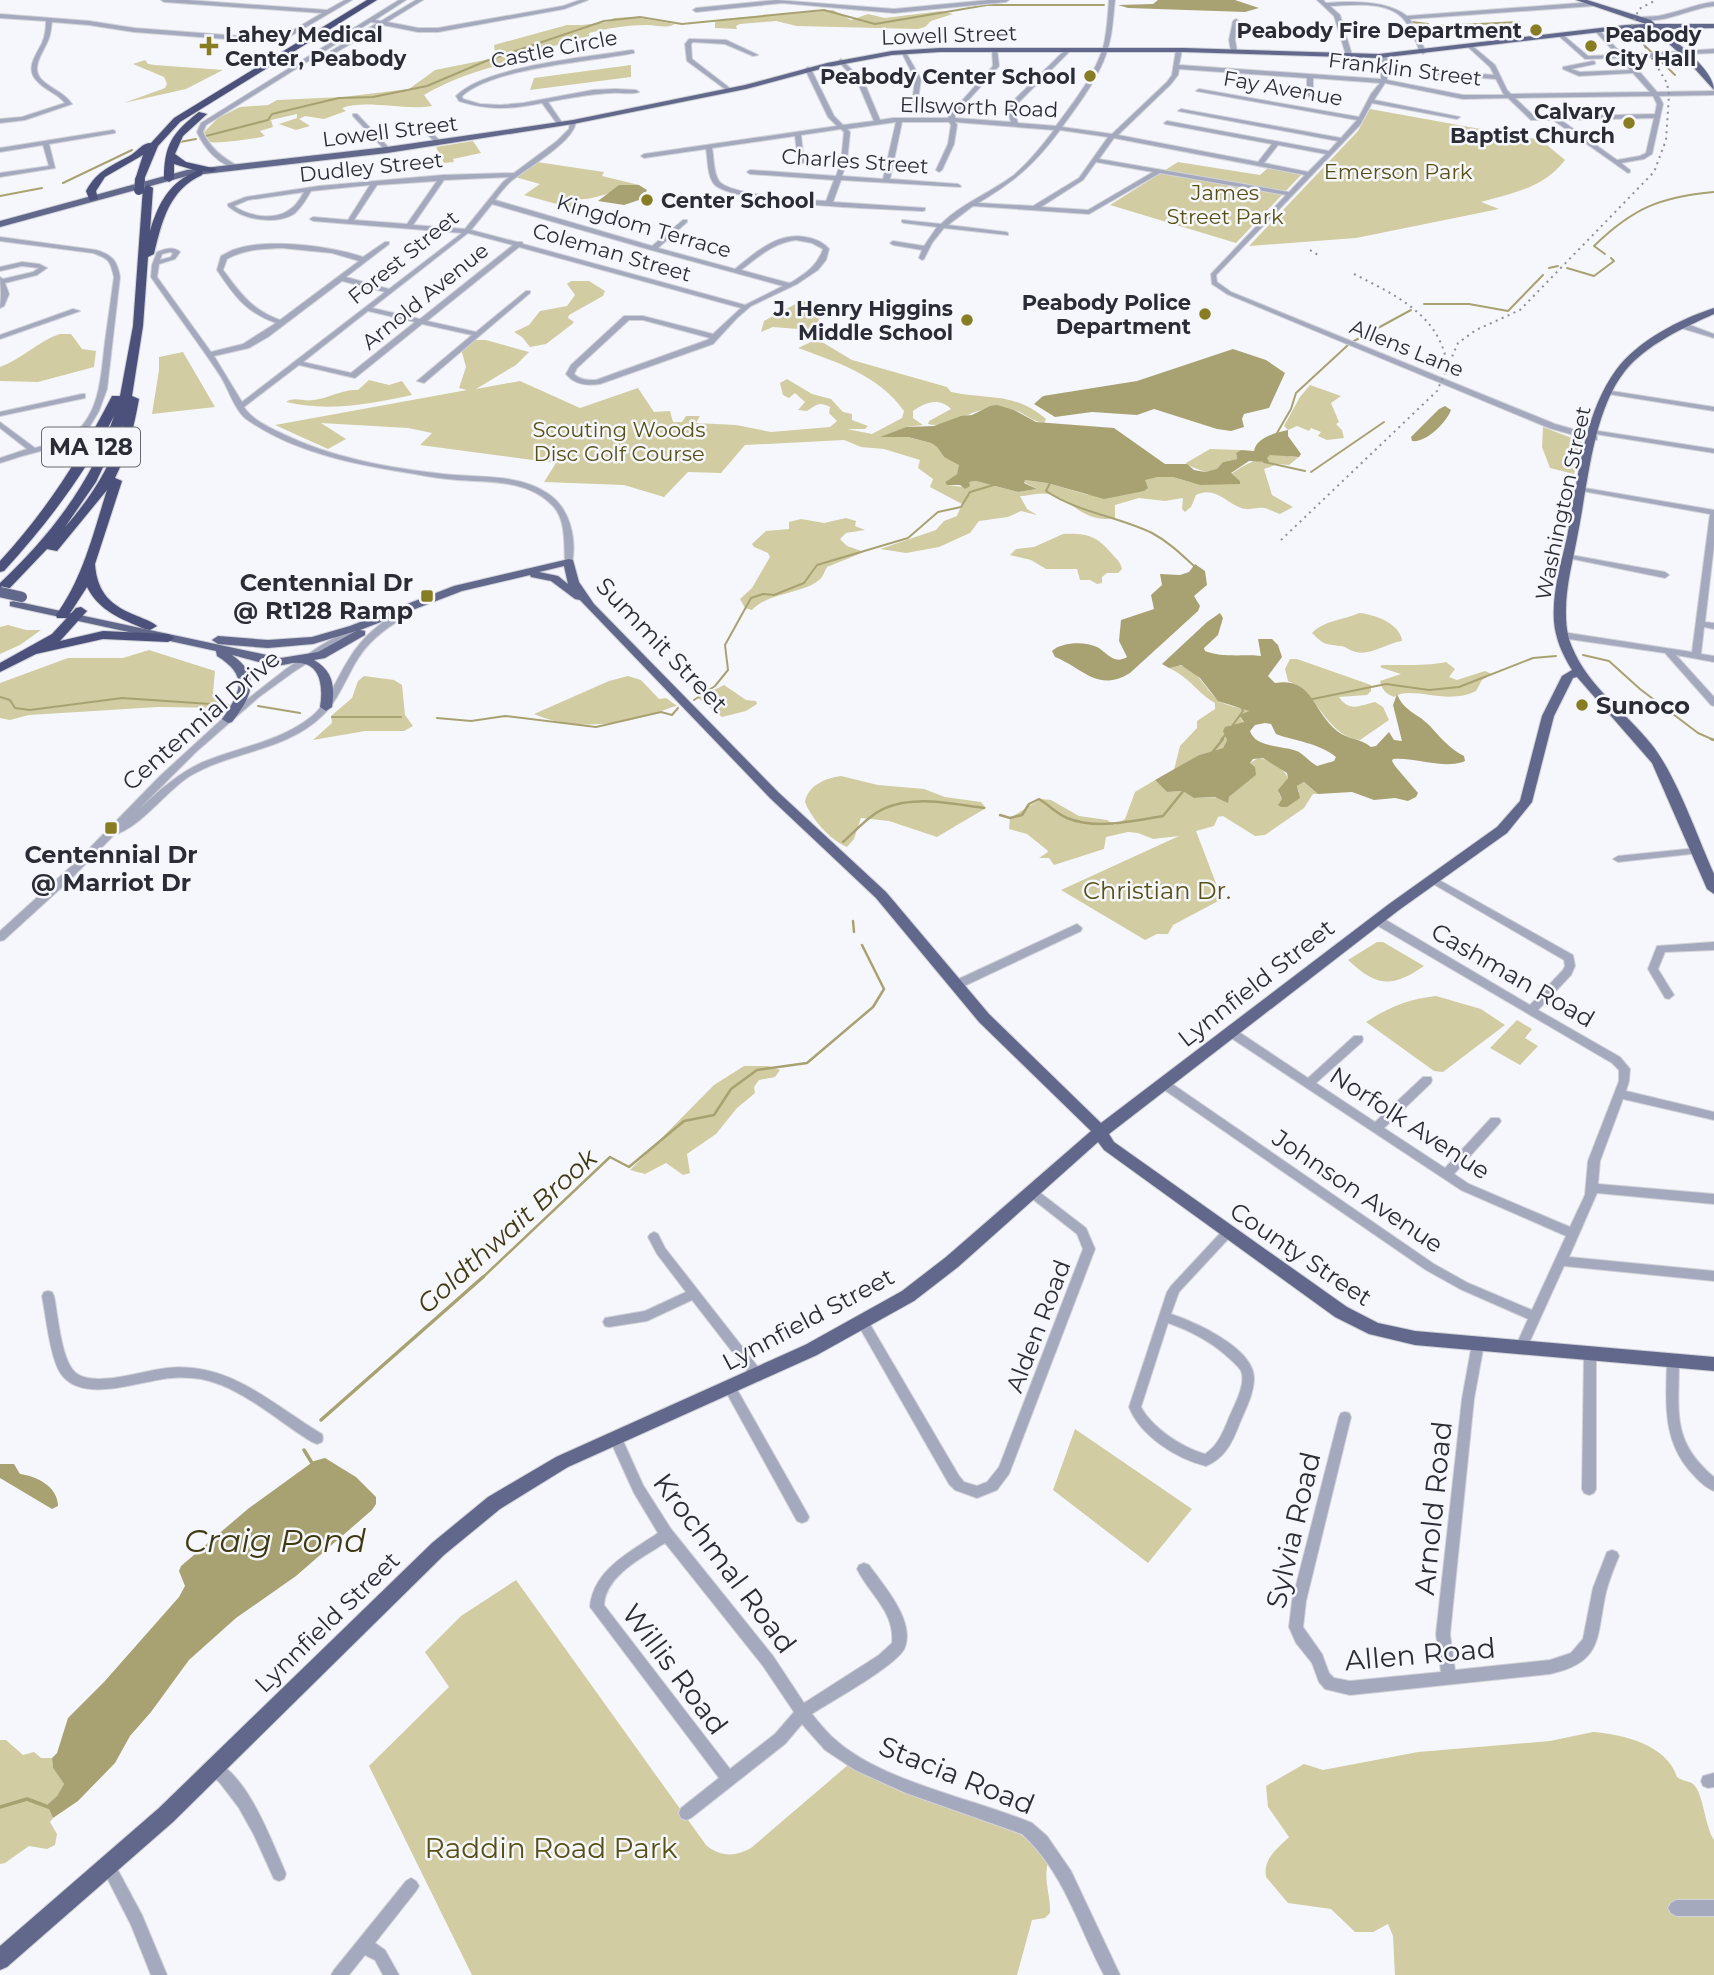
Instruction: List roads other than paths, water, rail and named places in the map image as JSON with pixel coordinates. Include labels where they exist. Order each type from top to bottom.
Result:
[{"type":"highway","name":"MA 128","points":[[0,568],[59,500],[108,417],[119,384],[132,299],[146,155],[157,139],[187,112],[373,0]]},
{"type":"highway","name":"MA 128","points":[[0,591],[61,523],[97,470],[119,421],[128,389],[133,349],[132,299],[144,184],[154,156],[167,135],[194,113],[381,0]]},
{"type":"highway","points":[[169,178],[169,153],[174,140],[184,128],[240,85]]},
{"type":"highway","points":[[93,200],[92,186],[99,176],[141,154],[162,130],[187,112]]},
{"type":"highway","points":[[169,153],[175,161],[183,165],[212,169]]},
{"type":"highway","points":[[114,166],[136,165],[144,184]]},
{"type":"highway","points":[[132,299],[163,208],[183,180],[199,173]]},
{"type":"highway","points":[[92,186],[108,195]]},
{"type":"highway","points":[[0,668],[57,637],[72,614],[129,431],[133,403],[133,349]]},
{"type":"highway","points":[[0,602],[90,508],[121,457]]},
{"type":"highway","points":[[89,564],[89,579],[100,601],[121,615],[150,626]]},
{"type":"highway","points":[[37,650],[103,635],[168,638]]},
{"type":"main road","points":[[1580,0],[1639,18],[1655,27],[1710,78],[1714,91]]},
{"type":"main road","name":"Lowell Street","points":[[169,178],[556,125],[729,90],[841,61],[902,52],[1179,50],[1384,56],[1598,31],[1714,26]]},
{"type":"main road","name":"Lowell Street","points":[[0,224],[169,178],[212,169],[253,166]]},
{"type":"main road","name":"Washington Street","points":[[1714,311],[1684,326],[1625,366],[1608,392],[1594,435],[1582,489],[1560,610],[1562,635],[1579,672],[1652,752],[1714,889]]},
{"type":"main road","name":"Centennial Drive","points":[[409,611],[460,593],[569,565]]},
{"type":"main road","name":"Centennial Drive","points":[[367,623],[458,588],[569,565]]},
{"type":"main road","name":"Summit Street","points":[[569,565],[576,589],[590,606],[774,794],[881,895],[992,1026],[1091,1120],[1100,1132]]},
{"type":"main road","points":[[535,575],[554,578],[590,606]]},
{"type":"main road","points":[[0,591],[18,601],[168,638],[281,662],[321,655],[409,611]]},
{"type":"main road","points":[[0,602],[18,601]]},
{"type":"main road","points":[[72,614],[150,626],[303,659],[319,668],[326,676],[329,686],[326,706]]},
{"type":"main road","points":[[218,640],[250,644],[293,643],[334,635],[367,623]]},
{"type":"main road","points":[[200,645],[231,659],[245,677],[244,696],[228,719]]},
{"type":"main road","name":"Lynnfield Street","points":[[0,1960],[108,1867],[463,1528],[526,1482],[615,1438],[758,1376],[863,1323],[936,1275],[1100,1132],[1377,920],[1502,830],[1522,808],[1532,782],[1548,716],[1568,676],[1579,672]]},
{"type":"main road","name":"County Street","points":[[1100,1132],[1108,1146],[1228,1233],[1358,1322],[1375,1329],[1412,1338],[1714,1364]]},
{"type":"street","points":[[164,0],[329,12]]},
{"type":"street","points":[[0,16],[279,41],[349,0]]},
{"type":"street","points":[[236,167],[223,161],[202,138],[200,132],[203,124],[403,0]]},
{"type":"street","points":[[334,52],[420,0]]},
{"type":"street","points":[[369,20],[418,30],[438,30],[564,7],[585,0]]},
{"type":"street","points":[[696,10],[790,1],[894,11],[1006,0]]},
{"type":"street","points":[[922,258],[925,248],[947,219],[1020,173],[1057,127],[1091,79],[1105,50],[1112,0]]},
{"type":"street","points":[[1320,0],[1337,15],[1349,55]]},
{"type":"street","points":[[1327,4],[1350,2],[1395,10],[1407,18],[1423,52]]},
{"type":"street","points":[[1407,18],[1592,4]]},
{"type":"street","points":[[1639,18],[1654,20],[1691,7],[1714,4]]},
{"type":"street","points":[[0,121],[23,119],[69,104],[66,98],[39,80],[34,73],[36,58],[47,37],[49,20]]},
{"type":"street","points":[[1234,51],[1232,40],[1236,21]]},
{"type":"street","points":[[1598,31],[1636,71],[1660,104],[1647,156],[1615,162]]},
{"type":"street","points":[[1562,36],[1603,73]]},
{"type":"street","points":[[729,90],[689,60],[688,44],[691,40],[726,41],[755,55]]},
{"type":"street","points":[[1470,46],[1491,64],[1510,96],[1533,118],[1658,116]]},
{"type":"street","points":[[939,170],[951,144],[954,125],[951,121],[952,115],[997,64],[995,50]]},
{"type":"street","points":[[1015,124],[1011,112],[1014,103],[1068,50]]},
{"type":"street","points":[[1033,209],[1078,181],[1113,136],[1169,83],[1177,67],[1179,50]]},
{"type":"street","points":[[1636,71],[1579,74],[1566,69],[1590,61],[1623,56],[1714,51]]},
{"type":"street","name":"Castle Circle","points":[[632,52],[521,71],[473,84],[459,96],[464,102],[483,107],[610,91],[636,92]]},
{"type":"street","points":[[902,52],[918,79],[915,105]]},
{"type":"street","points":[[1094,160],[1292,194],[1361,120],[1384,81],[1384,56]]},
{"type":"street","points":[[841,61],[860,82],[878,122]]},
{"type":"street","name":"Franklin Street","points":[[1177,67],[1384,81],[1460,97],[1714,91]]},
{"type":"street","points":[[808,69],[830,116],[847,132],[844,162],[829,203]]},
{"type":"street","points":[[1429,72],[1498,77]]},
{"type":"street","points":[[1310,76],[1310,95]]},
{"type":"street","name":"Fay Avenue","points":[[1199,91],[1361,120]]},
{"type":"street","points":[[540,101],[556,125]]},
{"type":"street","points":[[1370,101],[1457,117]]},
{"type":"street","points":[[1181,111],[1343,140]]},
{"type":"street","points":[[355,115],[388,150]]},
{"type":"street","points":[[1555,119],[1628,171]]},
{"type":"street","points":[[886,181],[900,120]]},
{"type":"street","name":"Ellsworth Road","points":[[644,156],[878,122],[951,121],[1057,127],[1311,174]]},
{"type":"street","name":"Forest Street","points":[[240,407],[468,231],[490,201],[515,175],[559,142],[572,129],[573,122]]},
{"type":"street","points":[[1167,123],[1331,152]]},
{"type":"street","points":[[421,125],[439,143]]},
{"type":"street","points":[[0,150],[113,132]]},
{"type":"street","points":[[798,134],[801,162]]},
{"type":"street","points":[[0,175],[53,167],[45,143]]},
{"type":"street","points":[[1259,165],[1276,143]]},
{"type":"street","points":[[709,147],[715,178],[722,187],[769,198],[923,209]]},
{"type":"street","points":[[212,169],[220,167],[223,161]]},
{"type":"street","points":[[971,204],[1092,212],[1158,171]]},
{"type":"street","name":"Charles Street","points":[[750,172],[958,186]]},
{"type":"street","name":"Dudley Street","points":[[308,191],[293,211],[285,215],[242,215],[232,208],[232,203],[248,198],[308,191],[443,177],[515,175]]},
{"type":"street","points":[[409,226],[443,177]]},
{"type":"street","points":[[350,221],[374,184]]},
{"type":"street","name":"Allens Lane","points":[[1292,194],[1219,268],[1213,280],[1223,290],[1552,426],[1594,435],[1714,451]]},
{"type":"street","name":"Kingdom Terrace","points":[[490,201],[788,285]]},
{"type":"street","name":"Coleman Street","points":[[313,219],[468,231],[520,243],[746,307]]},
{"type":"street","points":[[653,249],[685,221]]},
{"type":"street","points":[[904,221],[1006,234]]},
{"type":"street","points":[[715,337],[643,318],[627,318],[574,367],[570,374],[576,380],[597,382],[696,348],[715,337],[746,307],[814,270],[824,256],[825,247],[793,237],[781,239],[736,271]]},
{"type":"street","points":[[0,239],[94,251],[111,259],[117,276],[103,389],[94,413],[75,439],[0,461]]},
{"type":"street","points":[[209,355],[246,346],[387,243]]},
{"type":"street","name":"Arnold Avenue","points":[[298,363],[352,376],[520,243]]},
{"type":"street","points":[[893,243],[925,248]]},
{"type":"street","points":[[281,323],[258,315],[246,305],[220,270],[219,264],[223,258],[237,250],[257,246],[332,250],[364,260]]},
{"type":"street","name":"Summit Street","points":[[156,262],[154,278],[209,355],[247,416],[316,451],[438,475],[511,483],[543,494],[562,512],[567,530],[569,565]]},
{"type":"street","points":[[0,269],[15,265],[38,265],[44,268],[36,274],[1,280],[5,294],[0,306]]},
{"type":"street","points":[[340,278],[390,291]]},
{"type":"street","points":[[421,382],[528,292]]},
{"type":"street","points":[[367,309],[475,334]]},
{"type":"street","points":[[0,334],[76,311]]},
{"type":"street","points":[[1684,326],[1714,336]]},
{"type":"street","points":[[1608,392],[1714,409]]},
{"type":"street","points":[[0,414],[82,396]]},
{"type":"street","points":[[0,424],[33,450]]},
{"type":"street","points":[[1582,489],[1714,512],[1696,656]]},
{"type":"street","points":[[1568,556],[1665,575]]},
{"type":"street","name":"Centennial Drive","points":[[107,837],[122,828],[166,788],[191,772],[293,732],[316,717],[326,706],[364,643],[384,626],[409,611]]},
{"type":"street","name":"Centennial Drive","points":[[0,937],[107,837],[121,819],[272,681],[303,659],[367,623]]},
{"type":"street","points":[[1700,624],[1714,626]]},
{"type":"street","points":[[1562,635],[1714,659]]},
{"type":"street","points":[[1668,651],[1714,703]]},
{"type":"street","points":[[1618,859],[1697,851]]},
{"type":"street","points":[[1432,879],[1569,958],[1570,966],[1567,971],[1531,1011]]},
{"type":"street","name":"Cashman Road","points":[[1377,920],[1616,1060],[1625,1069],[1620,1094]]},
{"type":"street","points":[[956,985],[1077,928]]},
{"type":"street","points":[[1669,995],[1653,969],[1661,949],[1714,946]]},
{"type":"street","name":"Norfolk Avenue","points":[[1232,1033],[1446,1175],[1498,1203],[1574,1234]]},
{"type":"street","points":[[1309,1083],[1358,1039]]},
{"type":"street","points":[[1376,1128],[1427,1080]]},
{"type":"street","name":"Johnson Avenue","points":[[1164,1084],[1430,1267],[1464,1286],[1536,1317]]},
{"type":"street","points":[[1521,1348],[1574,1234],[1592,1188],[1594,1161],[1620,1094],[1714,1116]]},
{"type":"street","points":[[1446,1175],[1495,1121]]},
{"type":"street","points":[[1592,1188],[1714,1199]]},
{"type":"street","name":"Alden Road","points":[[863,1323],[928,1437],[960,1486],[977,1492],[986,1490],[998,1480],[1009,1458],[1089,1249],[1082,1231],[1030,1191]]},
{"type":"street","points":[[1165,1317],[1212,1335],[1248,1372],[1247,1386],[1228,1439],[1219,1452],[1206,1460],[1192,1457],[1144,1423],[1135,1413],[1137,1398],[1171,1296],[1184,1276],[1228,1233]]},
{"type":"street","points":[[654,1237],[661,1251],[758,1376]]},
{"type":"street","points":[[1561,1261],[1714,1276]]},
{"type":"street","points":[[609,1322],[647,1316],[695,1293]]},
{"type":"street","points":[[48,1296],[62,1365],[71,1377],[102,1384],[162,1374],[209,1376],[237,1386],[317,1438]]},
{"type":"street","name":"Arnold Road","points":[[1449,1676],[1443,1634],[1468,1399],[1478,1344]]},
{"type":"street","points":[[1589,1489],[1590,1354]]},
{"type":"street","points":[[1673,1361],[1673,1421],[1678,1446],[1691,1465],[1714,1485]]},
{"type":"street","points":[[730,1388],[802,1517]]},
{"type":"street","name":"Sylvia Road","points":[[1331,1685],[1296,1627],[1299,1601],[1345,1417]]},
{"type":"street","name":"Krochmal Road","points":[[615,1438],[641,1495],[667,1534],[737,1619],[804,1711]]},
{"type":"street","name":"Willis Road","points":[[667,1534],[601,1584],[596,1598],[597,1607],[729,1779]]},
{"type":"street","name":"Allen Road","points":[[1331,1685],[1350,1688],[1562,1666],[1572,1662],[1585,1651],[1591,1638],[1600,1590],[1612,1556]]},
{"type":"street","points":[[686,1812],[780,1740],[804,1711],[884,1660],[899,1646],[900,1631],[894,1613],[864,1569]]},
{"type":"street","name":"Stacia Road","points":[[804,1711],[836,1750],[851,1761],[1027,1828],[1040,1838],[1057,1862],[1096,1948],[1112,1975]]},
{"type":"street","points":[[213,1767],[232,1782],[242,1796],[279,1874]]},
{"type":"street","points":[[108,1867],[138,1920],[159,1975]]},
{"type":"street","points":[[339,1975],[411,1886]]},
{"type":"street","points":[[1676,1908],[1714,1908]]},
{"type":"street","points":[[363,1945],[380,1955],[391,1975]]},
{"type":"water","points":[[1158,0],[1235,0],[1259,8],[1245,12],[1128,8],[1118,5],[1153,4]]},
{"type":"water","points":[[619,185],[639,185],[647,190],[642,199],[624,205],[598,201]]},
{"type":"water","points":[[1233,349],[1266,360],[1285,373],[1269,408],[1244,414],[1244,427],[1231,431],[1154,409],[1137,415],[1092,412],[1055,417],[1034,404],[1043,396],[1137,381]]},
{"type":"water","points":[[997,405],[1014,410],[1036,422],[1114,428],[1165,464],[1187,464],[1194,470],[1205,472],[1217,469],[1223,462],[1237,459],[1236,453],[1241,450],[1254,451],[1255,446],[1266,437],[1288,430],[1288,436],[1301,454],[1299,457],[1270,455],[1267,458],[1269,462],[1249,461],[1231,473],[1240,484],[1200,485],[1166,475],[1145,480],[1148,488],[1144,491],[1104,499],[1047,483],[1025,480],[1024,483],[1037,489],[1018,492],[976,481],[969,482],[970,486],[965,489],[960,485],[947,485],[945,482],[957,474],[959,465],[944,457],[937,447],[908,437],[880,437],[906,427],[934,426]]},
{"type":"water","points":[[1445,406],[1451,410],[1440,426],[1423,439],[1412,441],[1411,437]]},
{"type":"water","points":[[1195,564],[1205,571],[1207,585],[1194,596],[1200,606],[1198,611],[1130,673],[1119,679],[1100,680],[1055,657],[1052,651],[1056,648],[1080,643],[1097,647],[1114,659],[1127,657],[1119,641],[1121,620],[1154,609],[1151,595],[1162,585],[1160,574],[1180,575],[1189,572]]},
{"type":"water","points":[[1220,613],[1223,618],[1218,635],[1204,648],[1212,653],[1261,656],[1258,639],[1272,639],[1278,645],[1282,657],[1268,676],[1275,683],[1297,685],[1305,690],[1329,723],[1341,734],[1371,747],[1376,746],[1389,732],[1394,740],[1402,741],[1393,705],[1397,694],[1407,709],[1464,756],[1465,761],[1439,764],[1393,759],[1395,766],[1418,793],[1408,801],[1395,798],[1374,800],[1352,792],[1318,794],[1304,782],[1297,786],[1300,798],[1287,807],[1281,807],[1278,805],[1282,799],[1278,790],[1288,778],[1287,773],[1263,758],[1253,759],[1250,763],[1255,767],[1256,775],[1229,797],[1228,803],[1215,797],[1194,798],[1183,791],[1167,792],[1155,780],[1199,755],[1223,748],[1227,740],[1223,731],[1225,727],[1244,722],[1239,715],[1249,711],[1218,701],[1200,678],[1181,665],[1169,668],[1162,664]],"holes":[[[1271,724],[1276,734],[1322,748],[1336,757],[1334,761],[1317,766],[1299,752],[1264,744],[1253,737],[1250,731],[1255,725]]]},
{"type":"water","name":"Craig Pond","points":[[325,1458],[356,1477],[376,1497],[372,1510],[296,1576],[236,1618],[189,1660],[130,1736],[115,1763],[78,1801],[53,1818],[47,1805],[57,1796],[64,1784],[53,1768],[52,1758],[57,1753],[68,1718],[104,1682],[179,1597],[185,1586],[179,1571],[181,1566],[249,1508],[314,1461]]},
{"type":"water","points":[[0,1464],[14,1464],[20,1474],[45,1484],[54,1493],[58,1506],[52,1509],[0,1478]]},
{"type":"waterway","points":[[206,136],[268,120],[272,114],[339,98],[373,97],[427,86],[486,61],[604,21],[640,17],[682,24],[824,10],[875,24],[987,5],[1104,5]]},
{"type":"waterway","points":[[1412,22],[1428,24]]},
{"type":"waterway","points":[[1439,26],[1519,22]]},
{"type":"waterway","name":"Goldthwait Brook","points":[[1627,37],[1638,41]]},
{"type":"waterway","name":"Goldthwait Brook","points":[[1644,45],[1675,75]]},
{"type":"waterway","points":[[180,142],[196,139]]},
{"type":"waterway","points":[[63,183],[132,150]]},
{"type":"waterway","points":[[0,196],[42,188]]},
{"type":"waterway","name":"Goldthwait Brook","points":[[1605,254],[1594,246],[1635,214],[1663,201],[1714,192]]},
{"type":"waterway","name":"Goldthwait Brook","points":[[1567,268],[1594,276],[1614,261],[1611,258]]},
{"type":"waterway","name":"Goldthwait Brook","points":[[1549,268],[1558,266]]},
{"type":"waterway","name":"Goldthwait Brook","points":[[1424,304],[1469,304],[1508,311],[1543,275]]},
{"type":"waterway","name":"Goldthwait Brook","points":[[1354,341],[1411,310]]},
{"type":"waterway","name":"Goldthwait Brook","points":[[1277,433],[1291,409],[1296,393],[1348,345]]},
{"type":"waterway","points":[[1311,472],[1384,422]]},
{"type":"waterway","points":[[1264,462],[1305,471]]},
{"type":"waterway","name":"Goldthwait Brook","points":[[1158,476],[1173,476]]},
{"type":"waterway","name":"Goldthwait Brook","points":[[1050,483],[1046,491],[1085,509],[1152,533],[1195,567]]},
{"type":"waterway","points":[[694,700],[715,686],[728,670],[725,645],[751,598],[763,594],[774,595],[804,583],[817,565],[908,538],[938,512],[961,507],[970,492],[997,484]]},
{"type":"waterway","points":[[1583,655],[1609,661],[1640,689],[1698,733],[1714,740],[1711,739]]},
{"type":"waterway","points":[[1308,700],[1386,684],[1429,690],[1459,687],[1533,658],[1556,656]]},
{"type":"waterway","points":[[0,697],[10,700],[15,708],[30,710],[122,698],[225,705]]},
{"type":"waterway","name":"Goldthwait Brook","points":[[1232,726],[1243,711],[1241,705]]},
{"type":"waterway","points":[[258,706],[300,713]]},
{"type":"waterway","points":[[437,718],[471,721],[505,716],[596,727],[661,712],[672,715],[678,708]]},
{"type":"waterway","points":[[332,717],[401,717]]},
{"type":"waterway","name":"Goldthwait Brook","points":[[1221,740],[1226,734]]},
{"type":"waterway","name":"Goldthwait Brook","points":[[1211,754],[1223,739]]},
{"type":"waterway","name":"Goldthwait Brook","points":[[1000,815],[1010,818],[1022,815],[1029,804],[1039,799],[1063,816],[1078,822],[1127,822],[1163,816],[1184,790]]},
{"type":"waterway","name":"Goldthwait Brook","points":[[843,842],[876,813],[901,803],[929,802],[984,808]]},
{"type":"waterway","name":"Goldthwait Brook","points":[[853,921],[854,932]]},
{"type":"waterway","name":"Goldthwait Brook","points":[[481,1279],[610,1157],[629,1167],[684,1121],[714,1115],[731,1089],[757,1070],[807,1063],[873,1007],[884,989],[862,945]]},
{"type":"waterway","name":"Goldthwait Brook","points":[[321,1420],[483,1277]]},
{"type":"waterway","name":"Goldthwait Brook","points":[[304,1450],[312,1463]]},
{"type":"waterway","name":"Goldthwait Brook","points":[[0,1807],[27,1799],[51,1808]]},
{"type":"railway","points":[[1281,540],[1437,391],[1458,343],[1476,330],[1520,310],[1654,172],[1666,140],[1669,95],[1667,83],[1632,25],[1639,9],[1656,0]]},
{"type":"railway","points":[[1310,250],[1318,255]]},
{"type":"railway","points":[[1354,274],[1400,299],[1425,320],[1443,348],[1447,365]]},
{"type":"place","name":"Peabody Fire Department","points":[[1536,30]]},
{"type":"place","name":"Lahey Medical Center, Peabody","points":[[209,46]]},
{"type":"place","name":"Peabody City Hall","points":[[1591,46]]},
{"type":"place","name":"Peabody Center School","points":[[1090,76]]},
{"type":"place","name":"Calvary Baptist Church","points":[[1629,123]]},
{"type":"place","name":"Center School","points":[[647,200]]},
{"type":"place","name":"Peabody Police Department","points":[[1205,314]]},
{"type":"place","name":"J. Henry Higgins Middle School","points":[[967,320]]},
{"type":"place","name":"Centennial Dr @ Rt128 Ramp","points":[[427,596]]},
{"type":"place","name":"Sunoco","points":[[1582,705]]},
{"type":"place","name":"Centennial Dr @ Marriot Dr","points":[[111,828]]},
{"type":"park label","name":"Emerson Park","points":[[1398,171]]},
{"type":"park label","name":"James Street Park","points":[[1225,204]]},
{"type":"park label","name":"Scouting Woods Disc Golf Course","points":[[619,441]]},
{"type":"park label","name":"Christian Dr.","points":[[1157,890]]},
{"type":"park label","name":"Raddin Road Park","points":[[551,1848]]}]
